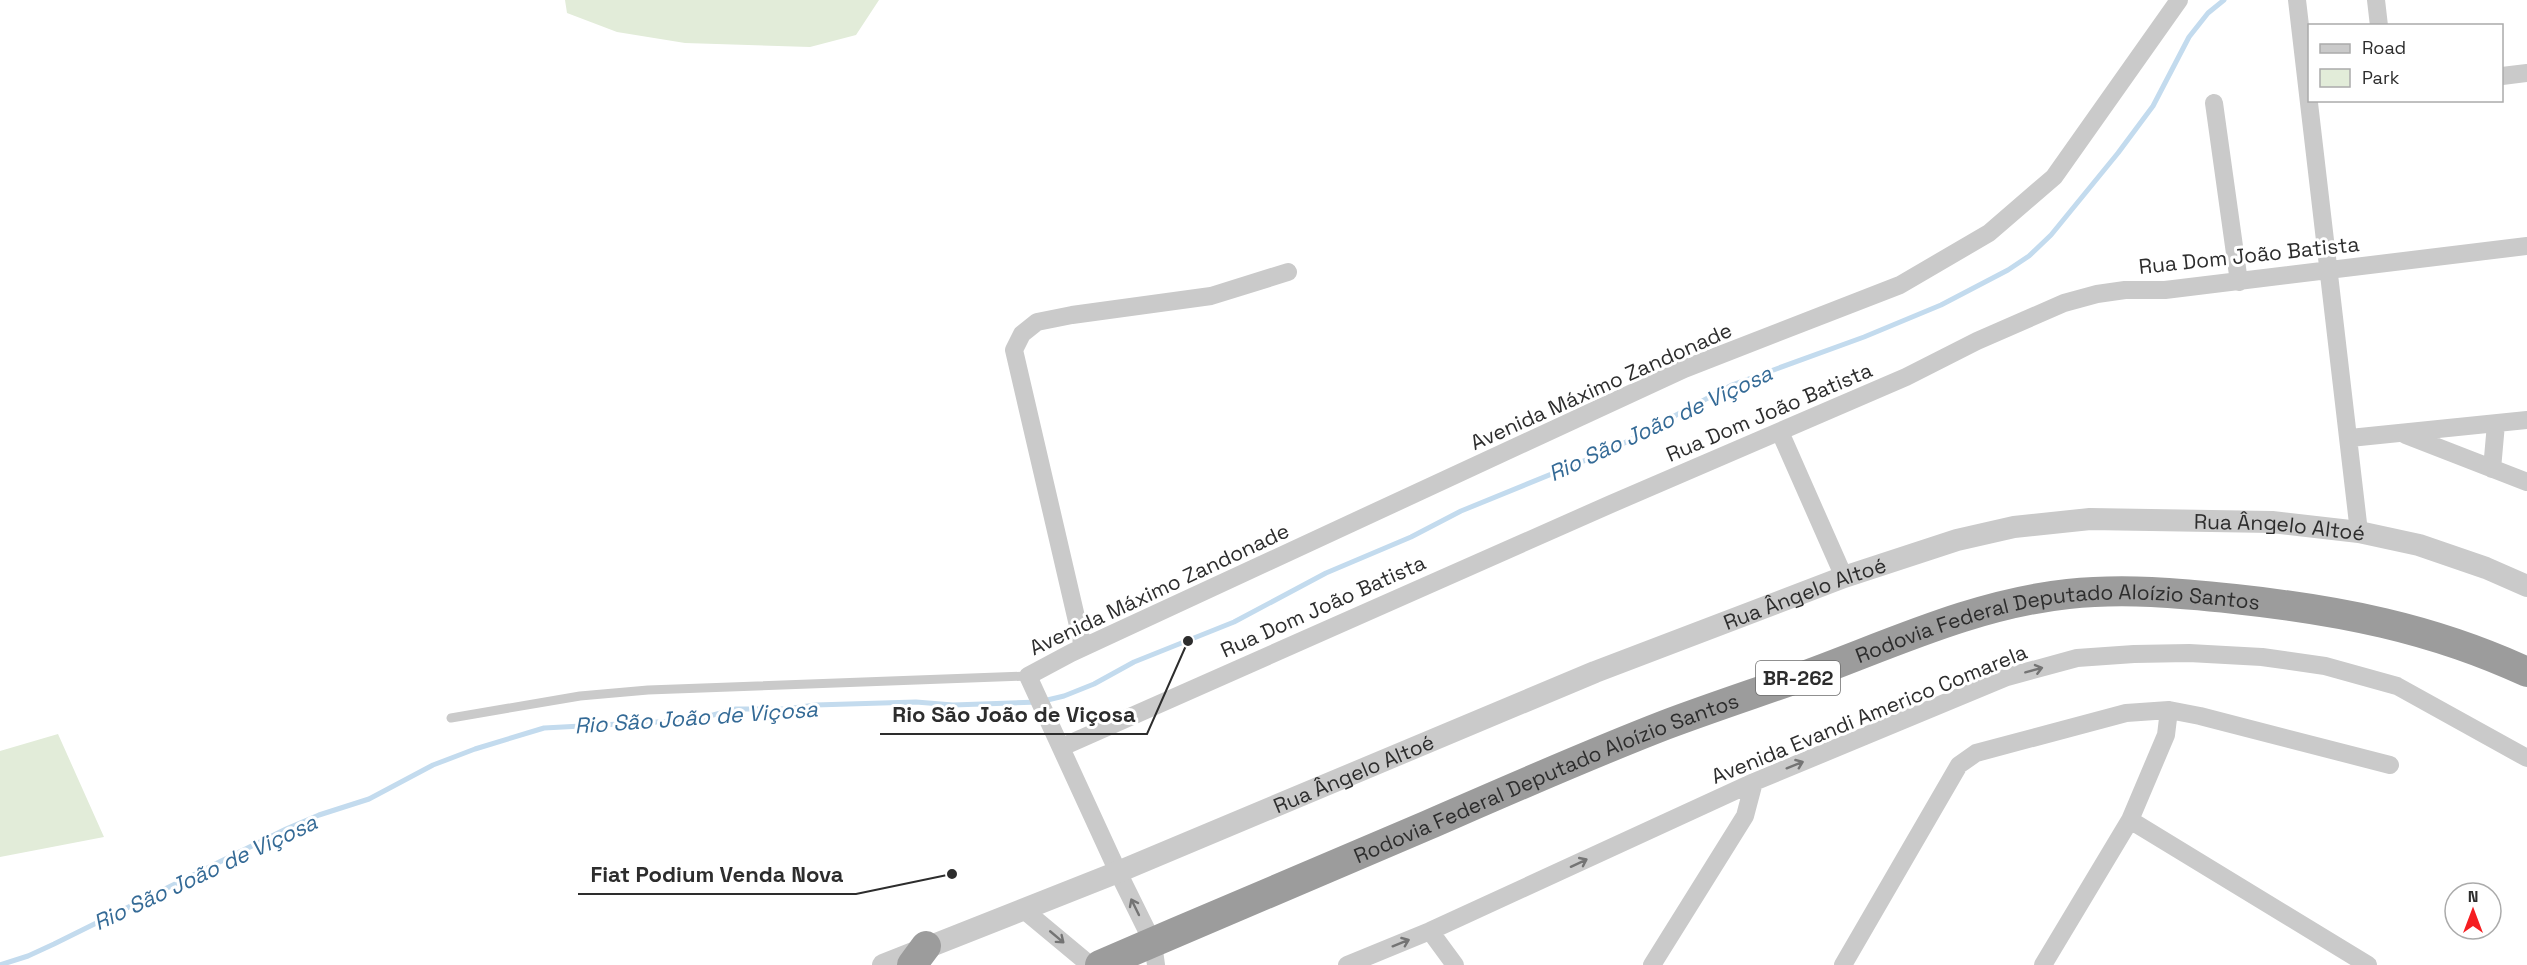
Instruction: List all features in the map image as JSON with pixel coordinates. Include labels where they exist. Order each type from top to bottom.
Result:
[{"type":"highway","name":"Rodovia Federal Deputado Aloízio Santos","points":[[1100,965],[1154,954],[1546,774],[1665,726],[1811,673],[1890,641],[1960,617],[2014,603],[2067,594],[2122,591],[2186,594],[2315,608],[2409,629],[2482,651],[2527,672]]},
{"type":"street","name":"Avenida Máximo Zandonade","points":[[1154,954],[1030,679],[1083,647],[1684,369],[1900,285],[1989,233],[2054,177],[2179,0]]},
{"type":"street","points":[[2296,0],[2308,90]]},
{"type":"street","points":[[2376,0],[2379,24]]},
{"type":"street","points":[[2503,76],[2527,73]]},
{"type":"street","points":[[2310,102],[2327,270],[2350,438],[2359,532]]},
{"type":"street","points":[[2214,103],[2239,282]]},
{"type":"street","name":"Rua Dom João Batista","points":[[1059,741],[1357,616],[1780,432],[1906,377],[1977,341],[2064,303],[2097,294],[2125,290],[2165,291],[2527,246]]},
{"type":"street","points":[[1083,647],[1014,350],[1022,334],[1037,322],[1211,296],[1288,272]]},
{"type":"street","points":[[2350,438],[2527,420]]},
{"type":"street","points":[[2492,469],[2496,424]]},
{"type":"street","points":[[1780,432],[1844,576]]},
{"type":"street","points":[[2401,433],[2527,482]]},
{"type":"street","name":"Rua Ângelo Altoé","points":[[883,965],[919,959],[1024,910],[1595,672],[1844,576],[1957,540],[2014,527],[2090,519],[2272,522],[2359,532],[2419,545],[2486,568],[2527,586]]},
{"type":"street","name":"Avenida Evandi Americo Comarela","points":[[1347,965],[1430,931],[1754,782],[2007,677],[2077,658],[2189,653],[2262,657],[2325,666],[2397,686],[2527,758]]},
{"type":"street","points":[[1843,965],[1959,765],[1976,753],[2126,713],[2169,710],[2390,765]]},
{"type":"street","points":[[2043,965],[2130,820],[2166,735],[2169,710]]},
{"type":"street","points":[[1652,965],[1745,816],[1754,782]]},
{"type":"street","points":[[2130,820],[2368,965]]},
{"type":"street","points":[[1024,910],[1090,965]]},
{"type":"street","points":[[1430,931],[1455,965]]},
{"type":"lane","points":[[451,718],[580,696],[648,690],[1030,679]]},
{"type":"green space","points":[[565,0],[879,0],[856,35],[810,47],[685,43],[617,32],[567,13]]},
{"type":"green space","points":[[58,734],[104,837],[0,857],[0,751]]},
{"type":"waterway","name":"Rio São João de Viçosa","points":[[0,965],[54,944],[286,829],[319,815],[369,799],[433,765],[475,749],[544,728],[694,720],[736,709],[786,709],[815,705],[916,702],[953,705],[1039,702],[1064,696],[1094,684],[1134,662],[1234,622],[1326,573],[1411,537],[1461,511],[1613,449],[1732,385],[1864,337],[1941,305],[2008,270],[2029,256],[2051,235],[2118,153],[2153,106],[2189,37],[2208,13],[2224,0]]},
{"type":"place","name":"Rio São João de Viçosa","points":[[1188,641]]},
{"type":"place","name":"Fiat Podium Venda Nova","points":[[952,874]]}]
